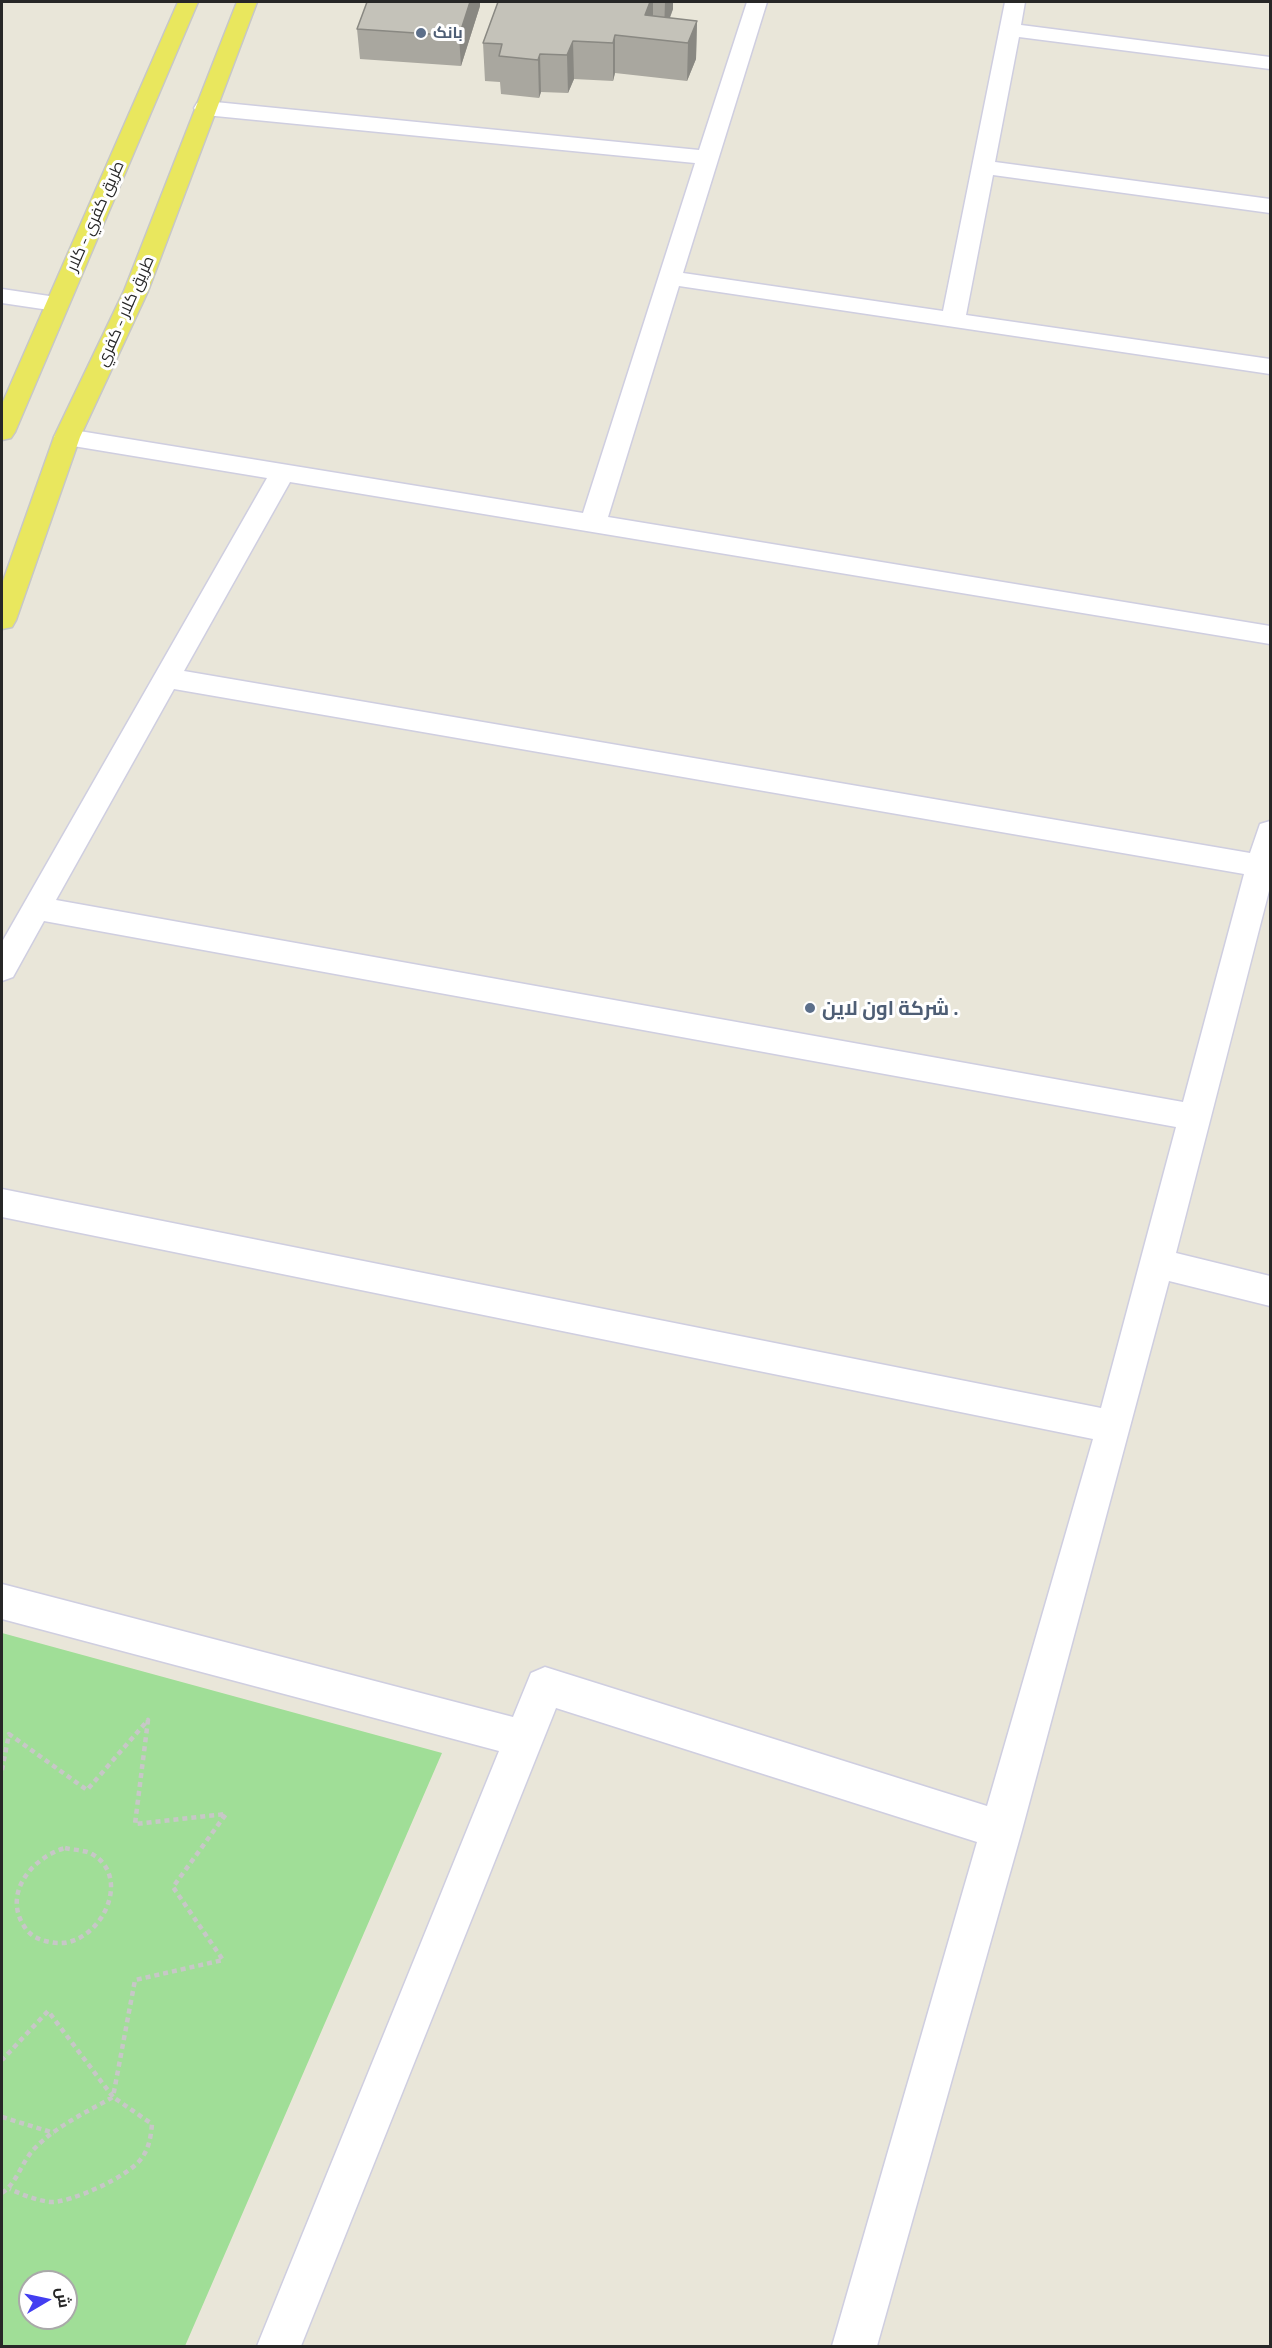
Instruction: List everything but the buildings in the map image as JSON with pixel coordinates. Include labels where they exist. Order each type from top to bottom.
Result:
[{"type":"main road","name":"طريق كفري - كلار","points":[[2,432],[188,2]]},
{"type":"main road","name":"طريق كلار - كفري","points":[[2,620],[68,437],[136,291],[247,2]]},
{"type":"street","points":[[593,523],[757,2]]},
{"type":"street","points":[[953,320],[1015,2]]},
{"type":"street","points":[[1009,30],[1270,63]]},
{"type":"street","points":[[205,108],[708,158]]},
{"type":"street","points":[[983,166],[1270,206]]},
{"type":"street","points":[[670,278],[1270,367]]},
{"type":"street","points":[[2,296],[56,304]]},
{"type":"street","points":[[68,437],[1270,635]]},
{"type":"street","points":[[2,969],[283,472]]},
{"type":"street","points":[[166,678],[1266,849],[1114,1427],[855,2346]]},
{"type":"street","points":[[36,908],[1194,1118]]},
{"type":"street","points":[[2,1203],[1114,1427]]},
{"type":"street","points":[[1156,1263],[1270,1291]]},
{"type":"street","points":[[2,1601],[524,1739]]},
{"type":"street","points":[[279,2346],[545,1686],[1002,1830]]},
{"type":"path","points":[[2,1770],[9,1734],[87,1790],[148,1720],[135,1824],[226,1814],[173,1887],[223,1960],[135,1980],[113,2097],[54,2133],[29,2154],[10,2189],[2,2193]]},
{"type":"path","points":[[65,1848],[81,1849],[94,1854],[105,1864],[112,1885],[108,1908],[99,1924],[87,1935],[71,1942],[55,1945],[40,1941],[27,1932],[20,1920],[17,1905],[18,1889],[26,1874],[37,1861],[50,1852],[65,1848]]},
{"type":"path","points":[[2,2060],[48,2011],[113,2097],[152,2124],[151,2138],[141,2160],[118,2180],[107,2182],[80,2196],[52,2202],[27,2197],[10,2189]]},
{"type":"path","points":[[2,2117],[54,2133]]},
{"type":"green space","points":[[2,1633],[442,1753],[185,2346],[2,2346]]},
{"type":"place","name":"بانک","points":[[421,33]]},
{"type":"place","name":"شركة اون لاين .","points":[[810,1008]]}]
